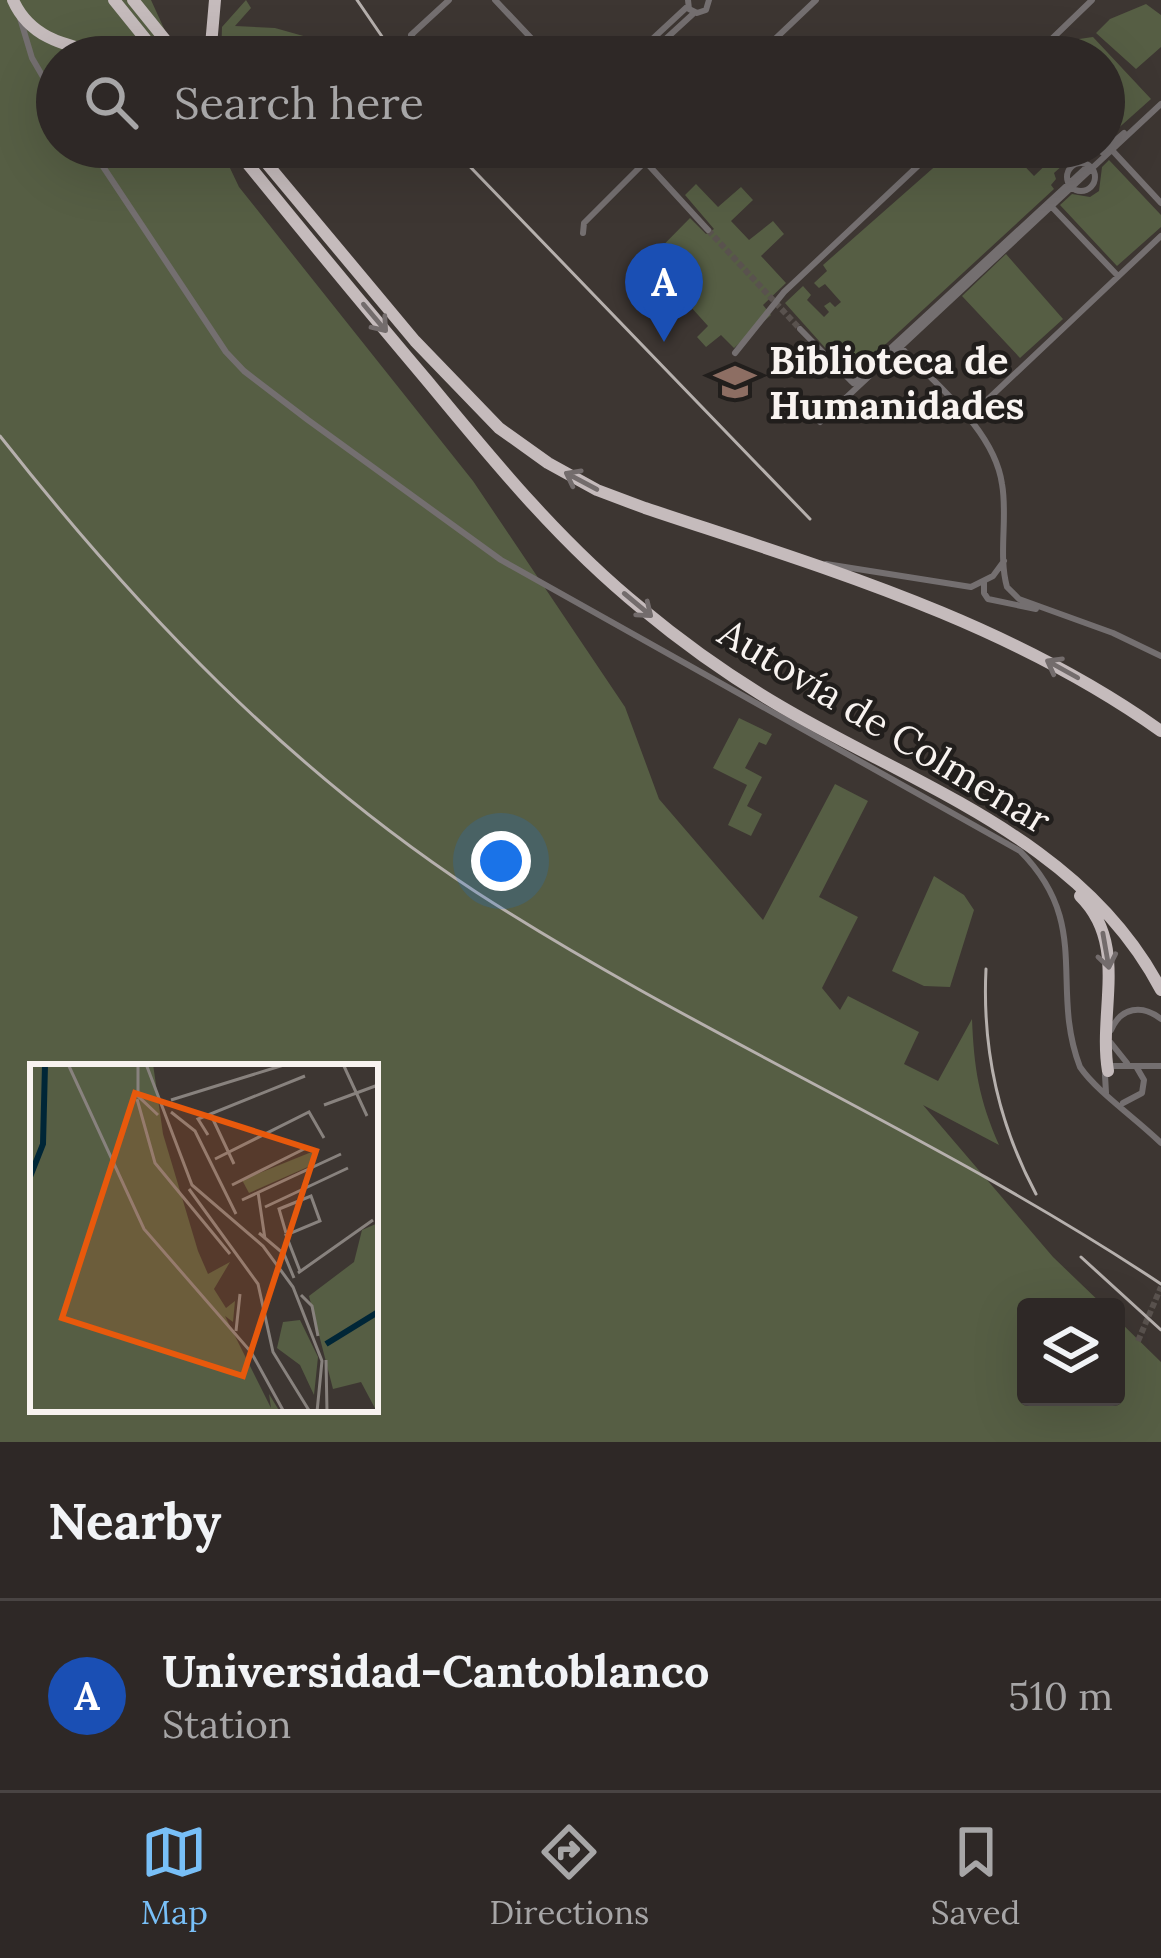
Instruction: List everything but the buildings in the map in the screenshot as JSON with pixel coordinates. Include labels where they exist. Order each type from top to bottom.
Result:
[{"type":"highway","points":[[13,0],[20,14],[44,36]]},
{"type":"highway","points":[[114,0],[143,36]]},
{"type":"highway","points":[[133,0],[162,36]]},
{"type":"highway","points":[[212,36],[215,0]]},
{"type":"highway","points":[[241,168],[300,228]]},
{"type":"highway","name":"Autovía de Colmenar","points":[[251,168],[542,516],[641,608],[775,703],[1033,848],[1111,916],[1161,990]]},
{"type":"highway","points":[[270,168],[460,392],[548,463],[615,497],[943,610],[1026,649],[1161,731]]},
{"type":"highway","points":[[280,168],[309,204],[326,236]]},
{"type":"highway","points":[[1033,848],[1086,902],[1107,942],[1110,972],[1103,1044],[1108,1071]]},
{"type":"street","points":[[412,36],[449,0]]},
{"type":"street","points":[[495,0],[529,36]]},
{"type":"street","points":[[690,6],[706,10],[709,0]]},
{"type":"street","points":[[778,36],[816,0]]},
{"type":"street","points":[[1055,36],[1092,0]]},
{"type":"street","points":[[656,36],[690,6]]},
{"type":"street","points":[[664,36],[690,6]]},
{"type":"street","points":[[20,14],[36,65]]},
{"type":"street","points":[[1125,134],[1161,101]]},
{"type":"street","points":[[1125,164],[1161,203]]},
{"type":"street","points":[[104,168],[226,352],[308,420],[501,560],[1020,850],[1039,869],[1058,905],[1075,1054],[1088,1078],[1161,1143]]},
{"type":"street","points":[[583,233],[584,223],[637,168]]},
{"type":"street","points":[[652,168],[708,230]]},
{"type":"street","points":[[735,353],[784,292],[916,168]]},
{"type":"street","points":[[1070,185],[1067,176],[1071,168]]},
{"type":"street","points":[[820,422],[1089,168]]},
{"type":"street","points":[[1049,205],[1118,277]]},
{"type":"street","points":[[967,419],[1161,236]]},
{"type":"street","points":[[800,329],[854,385]]},
{"type":"street","points":[[899,345],[988,446],[1002,482],[1006,584],[1000,600]]},
{"type":"street","points":[[799,560],[971,587],[993,576],[1004,560]]},
{"type":"street","points":[[993,576],[1019,599],[1161,656]]},
{"type":"street","points":[[984,582],[986,596],[1050,612]]},
{"type":"street","points":[[1161,1019],[1139,1009],[1118,1017],[1111,1041],[1127,1064],[1161,1068]]},
{"type":"street","points":[[1106,1093],[1108,1071],[1127,1064]]},
{"type":"street","points":[[1137,1068],[1144,1087]]},
{"type":"street","points":[[1120,1103],[1137,1099],[1161,1068]]},
{"type":"green space","points":[[0,0],[151,0],[167,36],[36,36],[36,168],[230,168],[239,187],[473,481],[625,707],[659,799],[763,920],[835,784],[868,801],[819,897],[858,917],[822,988],[840,1010],[848,996],[919,1032],[904,1064],[938,1081],[972,1019],[979,1084],[999,1145],[923,1105],[1053,1257],[1096,1298],[1017,1298],[1017,1406],[1125,1406],[1125,1327],[1161,1362],[1161,1442],[0,1442]]},
{"type":"green space","points":[[246,0],[251,8],[235,26],[275,28],[303,36],[222,36],[222,27]]},
{"type":"green space","points":[[1146,4],[1161,15],[1161,47],[1136,69],[1125,59],[1125,36],[1096,33],[1110,19]]},
{"type":"green space","points":[[1125,71],[1151,99],[1125,122]]},
{"type":"green space","points":[[933,168],[1026,168],[1034,176],[1042,168],[1060,168],[1054,173],[1054,189],[862,366],[845,370],[785,303],[803,286],[811,295],[807,300],[824,317],[829,312],[824,306],[841,302],[825,284],[819,288],[814,283],[827,271],[823,265]]},
{"type":"green space","points":[[1102,168],[1117,168],[1161,215],[1161,227],[1117,266],[1060,205],[1072,194],[1090,197],[1099,191]]},
{"type":"green space","points":[[696,184],[718,207],[741,187],[753,200],[731,221],[749,240],[773,221],[784,234],[761,256],[786,283],[763,305],[771,315],[734,348],[721,335],[706,347],[697,337],[708,326],[681,296],[663,308],[632,277],[690,218],[706,234],[714,229],[685,195]]},
{"type":"green space","points":[[1006,254],[1063,319],[1020,358],[962,296]]},
{"type":"green space","points":[[739,718],[772,734],[766,745],[759,742],[745,768],[762,777],[747,806],[762,814],[751,836],[728,825],[747,785],[713,768]]},
{"type":"green space","points":[[934,876],[964,895],[974,910],[950,987],[924,986],[892,971]]},
{"type":"tunnel","points":[[708,230],[800,329]]},
{"type":"tunnel","points":[[1138,1341],[1161,1287]]},
{"type":"railway","points":[[357,0],[382,36]]},
{"type":"railway","points":[[471,168],[810,519]]},
{"type":"railway","points":[[0,436],[106,564],[220,684],[342,793],[408,844],[560,944],[993,1181],[1161,1284]]},
{"type":"railway","points":[[986,969],[995,1085],[1036,1194]]},
{"type":"railway","points":[[1081,1257],[1161,1330]]},
{"type":"place","name":"Universidad-Cantoblanco","points":[[664,342]]},
{"type":"place","name":"Biblioteca de Humanidades","points":[[735,382]]}]
